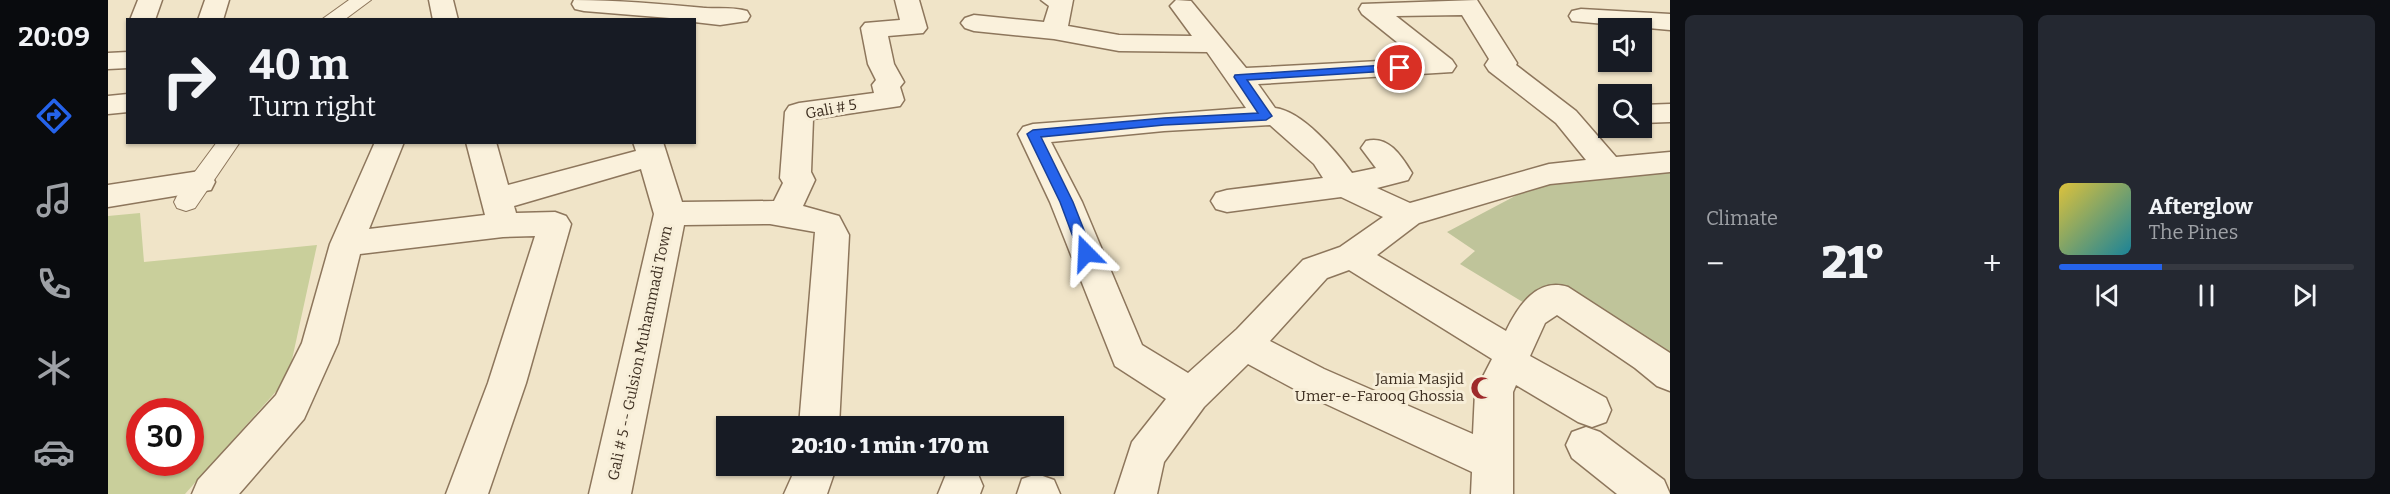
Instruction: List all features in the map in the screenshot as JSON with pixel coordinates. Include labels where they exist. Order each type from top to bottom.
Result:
[{"type":"street","points":[[143,18],[150,0]]},
{"type":"street","points":[[211,18],[217,0]]},
{"type":"street","points":[[333,18],[362,0]]},
{"type":"street","points":[[441,0],[446,18]]},
{"type":"street","name":"Gali # 5","points":[[784,213],[800,180],[795,178],[799,112],[891,100],[886,85],[890,82],[881,64],[874,28],[914,28],[907,0]]},
{"type":"street","points":[[1053,0],[1062,2],[1054,31]]},
{"type":"street","points":[[1239,77],[1443,66],[1371,9],[1468,4],[1504,63],[1498,65],[1566,117],[1608,166]]},
{"type":"street","points":[[1182,6],[1196,26],[1215,44],[1266,116]]},
{"type":"street","points":[[586,8],[720,17],[738,16]]},
{"type":"street","points":[[1581,16],[1670,22]]},
{"type":"street","points":[[974,22],[1054,31],[1119,43],[1215,44]]},
{"type":"street","points":[[108,105],[126,103]]},
{"type":"street","points":[[1652,113],[1670,112]]},
{"type":"street","points":[[1191,395],[1128,355],[1066,202],[1033,134],[1164,122],[1278,117],[1325,157],[1344,186],[1408,215]]},
{"type":"street","points":[[108,196],[193,192],[228,144]]},
{"type":"street","points":[[213,494],[290,407],[320,343],[346,244],[389,144]]},
{"type":"street","points":[[482,144],[500,212]]},
{"type":"street","points":[[1227,201],[1344,186],[1397,173],[1376,148]]},
{"type":"street","points":[[346,244],[500,212],[650,149]]},
{"type":"street","name":"Gali # 5 -- Gulsion Muhammadi Town","points":[[610,494],[670,214],[650,149]]},
{"type":"street","points":[[1136,494],[1146,455],[1191,395],[1244,345],[1315,269],[1352,256],[1408,215],[1549,174],[1608,166],[1670,162]]},
{"type":"street","points":[[467,494],[507,383],[555,224],[500,212]]},
{"type":"street","points":[[670,214],[784,213],[811,217],[828,224],[833,236],[820,416]]},
{"type":"street","points":[[1352,256],[1511,357],[1589,428],[1649,494]]},
{"type":"street","points":[[1244,345],[1492,478],[1494,392],[1532,314],[1556,297],[1648,357],[1670,375]]},
{"type":"street","points":[[805,494],[814,476]]},
{"type":"green space","points":[[1670,169],[1670,367],[1595,313],[1526,304],[1460,264],[1475,251],[1447,232],[1536,185]]},
{"type":"green space","points":[[140,213],[144,262],[317,245],[288,378],[204,473],[204,398],[126,398],[126,476],[201,476],[185,494],[108,494],[108,216]]},
{"type":"place","name":"Jamia Masjid Umer-e-Farooq Ghossia","points":[[1482,388]]},
{"type":"route","points":[[1086,253],[1066,202],[1033,134],[1164,122],[1266,116],[1239,77],[1400,68]]}]
